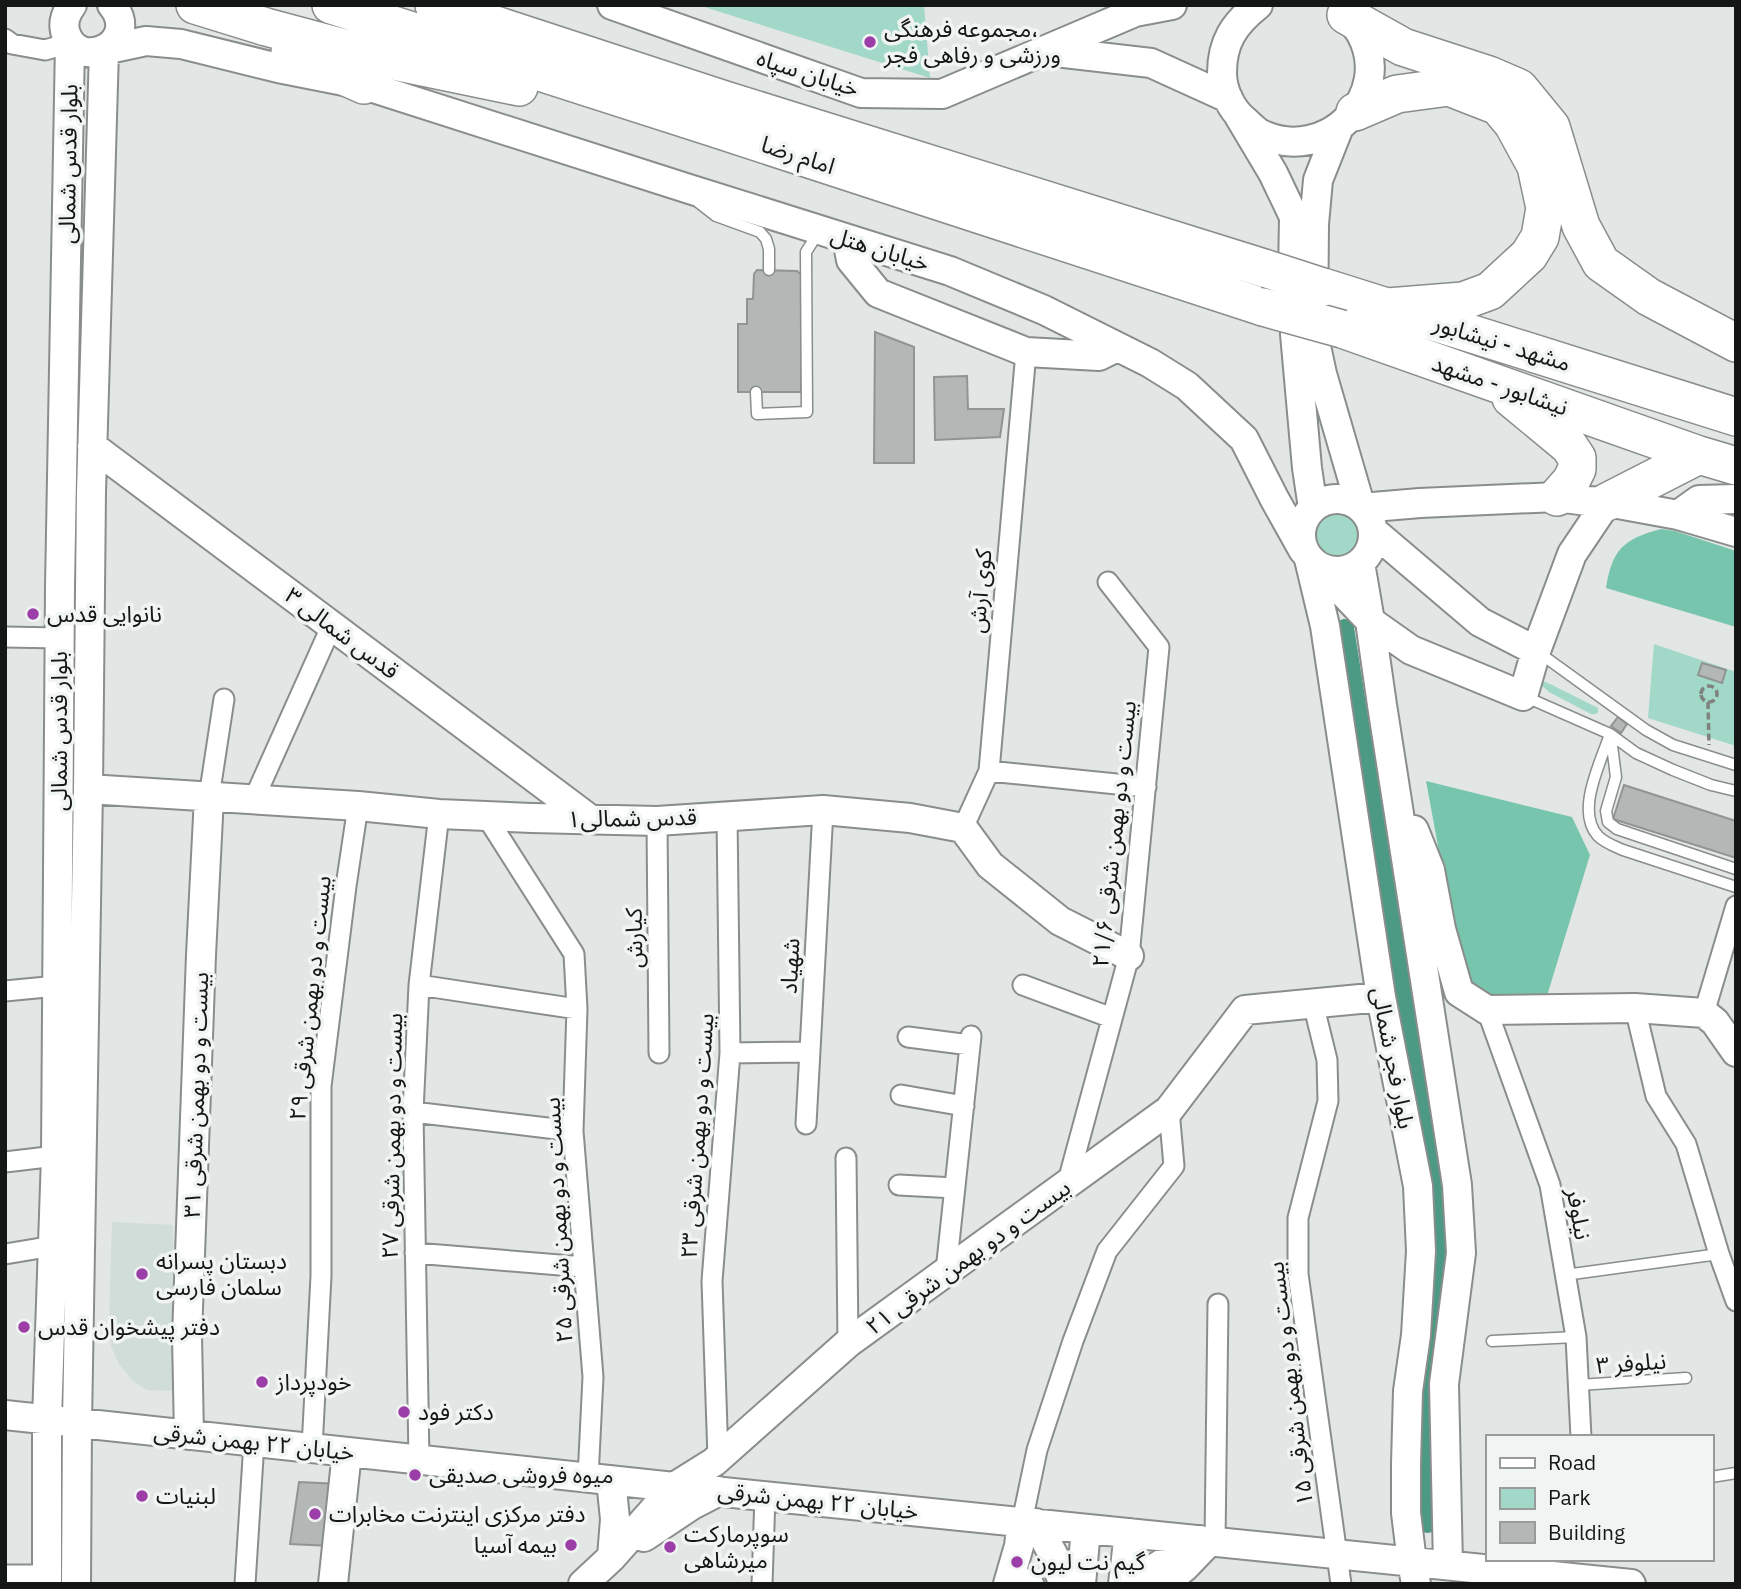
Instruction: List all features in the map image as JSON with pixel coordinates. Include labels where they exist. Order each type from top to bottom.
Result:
[{"type":"highway","points":[[183,5],[364,85]]},
{"type":"highway","points":[[195,5],[393,61],[720,114]]},
{"type":"highway","name":"امام رضا","points":[[331,5],[1267,269]]},
{"type":"highway","name":"امام رضا","points":[[434,5],[720,114],[1264,307]]},
{"type":"highway","points":[[503,5],[720,114]]},
{"type":"highway","points":[[1340,10],[1403,47],[1489,75],[1519,88],[1551,127],[1581,226],[1601,263],[1649,297],[1736,343]]},
{"type":"highway","points":[[1347,120],[1397,93],[1449,88],[1498,106],[1513,124],[1536,166],[1545,208],[1540,237],[1529,255],[1490,291],[1463,300],[1388,307]]},
{"type":"highway","name":"مشهد - نیشابور","points":[[1267,269],[1736,417]]},
{"type":"highway","name":"نیشابور - مشهد","points":[[1264,307],[1342,329],[1736,466]]},
{"type":"highway","points":[[1490,381],[1569,446],[1577,458],[1577,469],[1571,481],[1557,496]]},
{"type":"highway","points":[[1607,502],[1699,455]]},
{"type":"street","points":[[64,20],[78,49],[95,53],[112,45],[117,37],[120,19],[112,5]]},
{"type":"street","name":"خیابان سپاه","points":[[612,5],[861,93],[942,94],[1135,12],[1172,5]]},
{"type":"street","points":[[1258,5],[1242,18],[1229,36],[1223,56],[1222,78],[1233,107],[1273,173],[1294,217],[1295,334],[1313,508]]},
{"type":"street","points":[[1310,558],[1326,570],[1338,572],[1360,564],[1373,543],[1322,374],[1313,332],[1314,224],[1318,180],[1347,120],[1365,93],[1369,73],[1367,52],[1360,32],[1340,10]]},
{"type":"street","points":[[5,39],[12,44],[45,50],[64,20]]},
{"type":"street","name":"بلوار قدس شمالی","points":[[47,1579],[47,1420],[56,1156],[64,20]]},
{"type":"street","name":"خیابان هتل","points":[[104,50],[146,41],[181,44],[278,68],[364,85],[950,271],[1044,310],[1150,363],[1187,386],[1244,439],[1274,498],[1310,558]]},
{"type":"street","name":"بلوار قدس شمالی","points":[[76,1584],[92,446],[104,50]]},
{"type":"street","points":[[1045,50],[1151,63],[1233,107],[1260,133],[1287,141],[1314,139],[1347,120]]},
{"type":"street","points":[[838,236],[851,260],[878,293],[1026,352],[1099,356],[1117,347]]},
{"type":"street","name":"کوی آرش","points":[[963,828],[989,771],[1026,352]]},
{"type":"street","name":"قدس شمالی ۳","points":[[92,446],[591,820]]},
{"type":"street","points":[[1367,519],[1420,503],[1557,496],[1607,502],[1678,516],[1736,532]]},
{"type":"street","points":[[1536,651],[1480,622],[1367,519],[1352,502],[1342,499],[1321,502],[1306,517],[1301,528],[1301,539],[1310,558],[1370,621],[1410,650],[1523,695],[1536,651],[1572,554],[1607,502]]},
{"type":"street","points":[[1678,516],[1699,500],[1736,499]]},
{"type":"street","name":"بلوار فجر شمالی","points":[[1310,558],[1325,626],[1381,997],[1418,1186],[1421,1251],[1416,1335],[1408,1391],[1406,1464],[1406,1513],[1414,1573]]},
{"type":"street","name":"بلوار فجر شمالی","points":[[1360,564],[1457,1185],[1461,1253],[1444,1384],[1450,1574]]},
{"type":"street","name":"بیست و دو بهمن شرقی ۲۱/۶","points":[[1066,1186],[1129,957],[1159,647],[1108,582]]},
{"type":"street","points":[[60,587],[90,588]]},
{"type":"street","points":[[254,799],[332,625]]},
{"type":"street","points":[[5,637],[60,638]]},
{"type":"street","points":[[1382,705],[1390,663],[1410,650]]},
{"type":"street","points":[[209,797],[224,699]]},
{"type":"street","points":[[989,771],[1146,787]]},
{"type":"street","points":[[1395,780],[1430,870],[1441,929],[1459,992],[1487,1010],[1635,1008],[1704,1013],[1716,1023],[1736,1052]]},
{"type":"street","name":"قدس شمالی۱","points":[[88,789],[358,806],[439,814],[591,820],[657,821],[824,810],[910,817],[963,828]]},
{"type":"street","name":"بیست و دو بهمن شرقی ۳۱","points":[[189,1435],[187,1336],[209,797]]},
{"type":"street","name":"بیست و دو بهمن شرقی ۲۹","points":[[312,1448],[321,1276],[321,1086],[358,806]]},
{"type":"street","name":"شهیاد","points":[[806,1125],[824,810]]},
{"type":"street","name":"بیست و دو بهمن شرقی ۲۷","points":[[419,1460],[413,1112],[419,985],[439,814]]},
{"type":"street","name":"بیست و دو بهمن شرقی ۲۵","points":[[486,816],[573,954],[577,1009],[573,1131],[600,1479]]},
{"type":"street","name":"بیست و دو بهمن شرقی ۲۳","points":[[718,1458],[712,1281],[730,1053],[727,816]]},
{"type":"street","name":"کیارش","points":[[657,821],[659,1053]]},
{"type":"street","points":[[963,828],[990,865],[1060,921],[1129,957]]},
{"type":"street","points":[[1704,1013],[1736,906]]},
{"type":"street","points":[[58,955],[85,956]]},
{"type":"street","points":[[419,985],[577,1009]]},
{"type":"street","points":[[1023,985],[1112,1018]]},
{"type":"street","points":[[5,991],[57,986]]},
{"type":"street","points":[[1313,1003],[1381,997]]},
{"type":"street","name":"بیست و دو بهمن شرقی ۲۱","points":[[612,1557],[674,1487],[718,1458],[848,1343],[1169,1110],[1245,1010],[1313,1003]]},
{"type":"street","name":"بیست و دو بهمن شرقی ۱۵","points":[[1313,1003],[1327,1060],[1328,1101],[1298,1218],[1298,1274],[1341,1584]]},
{"type":"street","points":[[1635,1008],[1656,1096],[1686,1143],[1736,1301]]},
{"type":"street","name":"نیلوفر","points":[[1487,1010],[1550,1185],[1576,1337],[1581,1435]]},
{"type":"street","points":[[908,1037],[971,1040],[946,1271]]},
{"type":"street","points":[[730,1053],[810,1052]]},
{"type":"street","points":[[901,1095],[964,1107]]},
{"type":"street","points":[[1063,1584],[1055,1558],[1022,1555],[1041,1438],[1073,1341],[1107,1251],[1174,1166],[1169,1110]]},
{"type":"street","points":[[413,1112],[573,1131]]},
{"type":"street","points":[[5,1162],[56,1156]]},
{"type":"street","points":[[846,1158],[848,1343]]},
{"type":"street","points":[[899,1185],[955,1188]]},
{"type":"street","points":[[5,1254],[53,1246]]},
{"type":"street","points":[[415,1253],[584,1267]]},
{"type":"street","points":[[1171,1584],[1188,1570],[1207,1541],[1218,1304]]},
{"type":"street","name":"خیابان ۲۲ بهمن شرقی","points":[[5,1415],[765,1496],[1022,1555],[1086,1529],[1336,1554],[1414,1573],[1586,1569],[1631,1584]]},
{"type":"street","points":[[245,1584],[254,1442]]},
{"type":"street","points":[[333,1584],[347,1452]]},
{"type":"street","points":[[600,1479],[615,1519],[612,1557]]},
{"type":"street","points":[[583,1584],[612,1557],[692,1505],[719,1491]]},
{"type":"street","points":[[762,1584],[765,1496]]},
{"type":"street","points":[[1081,1584],[1086,1529]]},
{"type":"street","points":[[1124,1584],[1129,1533]]},
{"type":"street","points":[[1145,1584],[1155,1568],[1207,1541]]},
{"type":"street","points":[[5,1575],[47,1579]]},
{"type":"lane","points":[[686,188],[699,204],[716,216],[760,232],[769,249],[769,270]]},
{"type":"lane","points":[[756,392],[757,414],[807,412],[806,252],[821,235],[838,236]]},
{"type":"lane","points":[[1536,651],[1646,730],[1673,745],[1736,765]]},
{"type":"lane","points":[[1523,695],[1610,734],[1636,753],[1673,770],[1711,785],[1736,791]]},
{"type":"lane","points":[[1610,734],[1616,777],[1606,811],[1608,822],[1617,829],[1736,869]]},
{"type":"lane","points":[[1610,734],[1589,795],[1588,807],[1595,834],[1623,850],[1736,887]]},
{"type":"lane","points":[[1565,1275],[1719,1254]]},
{"type":"lane","points":[[1492,1341],[1576,1337]]},
{"type":"lane","name":"نیلوفر ۳","points":[[1579,1385],[1686,1378]]},
{"type":"lane","points":[[1713,1476],[1736,1473]]},
{"type":"path","points":[[1711,687],[1717,695],[1713,701],[1708,702],[1702,694],[1706,688],[1711,687]]},
{"type":"path","points":[[1708,702],[1709,758]]},
{"type":"shaded area","name":"دبستان پسرانه سلمان فارسی","points":[[112,1222],[173,1225],[176,1391],[147,1390],[133,1381],[119,1364],[111,1346],[109,1323]]},
{"type":"green space","name":"مجموعه فرهنگی، ورزشی و رفاهی فجر","points":[[698,5],[924,5],[930,78]]},
{"type":"green space","points":[[1337,508],[1356,515],[1363,534],[1356,553],[1337,560],[1318,553],[1311,534],[1318,515]]},
{"type":"green space","points":[[1661,529],[1736,551],[1736,627],[1606,588],[1612,564],[1622,548],[1637,537]]},
{"type":"green space","points":[[1654,644],[1736,672],[1736,746],[1648,718]]},
{"type":"green space","points":[[1543,682],[1598,708],[1598,712],[1591,714],[1549,692],[1541,685]]},
{"type":"green space","points":[[1426,781],[1572,817],[1590,855],[1546,999],[1481,999],[1464,987]]},
{"type":"building","points":[[757,270],[797,271],[803,276],[801,392],[738,392],[738,324],[747,324],[747,299],[753,299],[754,274]]},
{"type":"building","points":[[875,332],[914,347],[914,463],[874,463]]},
{"type":"building","points":[[967,376],[968,409],[1004,409],[1000,437],[935,440],[934,377]]},
{"type":"building","points":[[1702,663],[1726,670],[1722,683],[1698,675]]},
{"type":"building","points":[[1618,717],[1627,724],[1621,733],[1611,726]]},
{"type":"building","points":[[1624,785],[1736,821],[1736,858],[1613,819]]},
{"type":"building","name":"دفتر مرکزی اینترنت مخابرات","points":[[299,1482],[339,1484],[331,1546],[290,1544]]},
{"type":"waterway","points":[[1345,628],[1425,1136],[1437,1187],[1440,1250],[1426,1388],[1428,1524]]},
{"type":"place","name":"مجموعه فرهنگی، ورزشی و رفاهی فجر","points":[[870,42]]},
{"type":"place","name":"نانوایی قدس","points":[[33,614]]},
{"type":"place","name":"دبستان پسرانه سلمان فارسی","points":[[142,1274]]},
{"type":"place","name":"دفتر پیشخوان قدس","points":[[24,1327]]},
{"type":"place","name":"خودپرداز","points":[[262,1382]]},
{"type":"place","name":"دکتر فود","points":[[404,1412]]},
{"type":"place","name":"میوه فروشی صدیقی","points":[[415,1475]]},
{"type":"place","name":"لبنیات","points":[[142,1496]]},
{"type":"place","name":"دفتر مرکزی اینترنت مخابرات","points":[[315,1514]]},
{"type":"place","name":"بیمه آسیا","points":[[571,1545]]},
{"type":"place","name":"سوپرمارکت میرشاهی","points":[[670,1547]]},
{"type":"place","name":"گیم نت لیون","points":[[1017,1562]]}]
